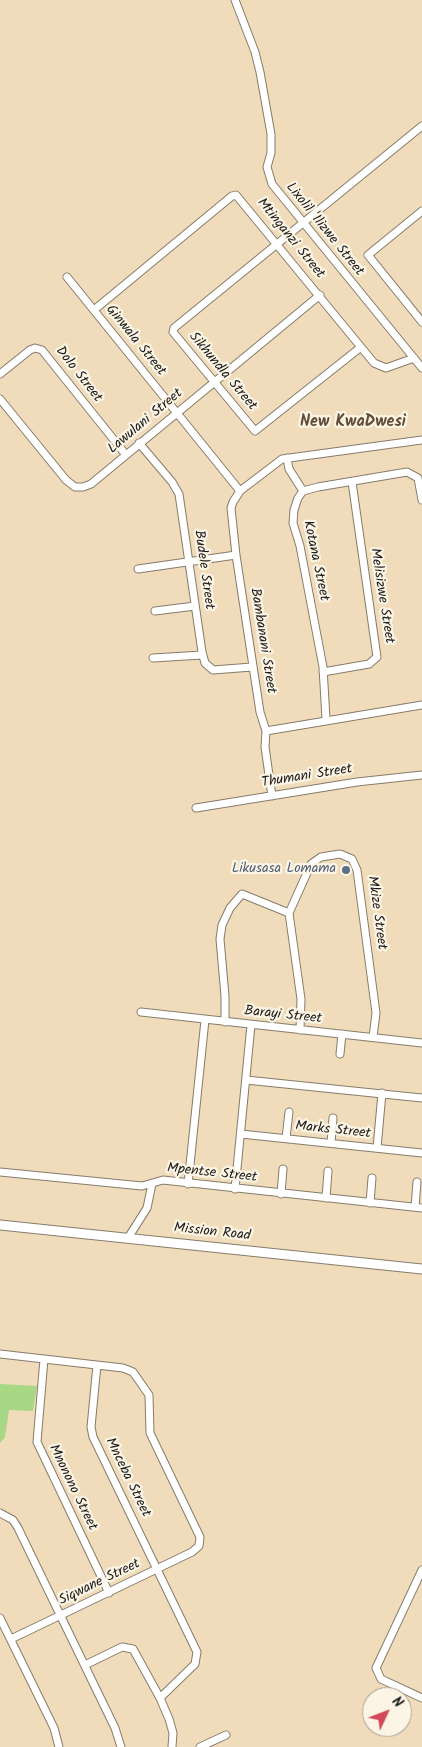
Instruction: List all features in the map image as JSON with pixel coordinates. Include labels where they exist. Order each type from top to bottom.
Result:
[{"type":"street","name":"Lixolil 'Ilizwe Street","points":[[235,0],[255,52],[260,72],[271,134],[271,153],[267,168],[269,178],[275,190],[422,368]]},
{"type":"street","name":"Sikhundla Street","points":[[361,347],[255,431],[173,332],[174,328],[422,126]]},
{"type":"street","name":"Mtinganzi Street","points":[[94,310],[232,196],[236,195],[374,363],[382,368],[394,366],[414,358]]},
{"type":"street","points":[[422,211],[368,255],[422,322]]},
{"type":"street","name":"Ginwala Street","points":[[67,277],[240,490]]},
{"type":"street","name":"Lawulani Street","points":[[0,399],[59,473],[75,488],[83,487],[91,484],[320,295]]},
{"type":"street","name":"Dolo Street","points":[[0,374],[30,350],[39,348],[48,356],[126,455]]},
{"type":"street","points":[[240,490],[268,468],[287,458],[422,440]]},
{"type":"street","name":"Budele Street","points":[[139,443],[172,482],[179,494],[202,655]]},
{"type":"street","points":[[287,458],[289,469],[303,492],[410,473],[420,482],[422,500]]},
{"type":"street","name":"Melisizwe Street","points":[[323,672],[369,664],[377,656],[352,482]]},
{"type":"street","name":"Bambanani Street","points":[[240,490],[231,508],[252,667],[260,712],[266,730],[265,747],[272,796]]},
{"type":"street","name":"Kotana Street","points":[[303,492],[296,504],[293,518],[300,546],[323,672],[326,719]]},
{"type":"street","points":[[138,569],[236,555]]},
{"type":"street","points":[[155,611],[195,606]]},
{"type":"street","points":[[153,658],[202,655],[208,667],[213,670],[252,667]]},
{"type":"street","points":[[266,730],[326,719],[422,706]]},
{"type":"street","name":"Thumani Street","points":[[196,808],[357,782],[422,775]]},
{"type":"street","name":"Mkize Street","points":[[289,913],[306,873],[314,861],[321,857],[340,854],[352,859],[357,870],[374,986],[376,1018],[373,1037]]},
{"type":"street","points":[[225,1022],[225,996],[220,939],[222,925],[230,908],[242,894],[289,913],[301,999],[300,1030]]},
{"type":"street","name":"Barayi Street","points":[[141,1012],[422,1043]]},
{"type":"street","points":[[188,1184],[205,1020]]},
{"type":"street","points":[[235,1189],[251,1025]]},
{"type":"street","points":[[340,1054],[342,1034]]},
{"type":"street","points":[[246,1080],[422,1098]]},
{"type":"street","points":[[377,1148],[382,1094]]},
{"type":"street","points":[[286,1138],[289,1112]]},
{"type":"street","points":[[331,1143],[333,1118]]},
{"type":"street","name":"Marks Street","points":[[241,1134],[422,1153]]},
{"type":"street","points":[[422,1144],[422,1153]]},
{"type":"street","points":[[281,1194],[282,1169]]},
{"type":"street","points":[[326,1198],[328,1171]]},
{"type":"street","name":"Mpentse Street","points":[[0,1172],[142,1186],[164,1180],[418,1208]]},
{"type":"street","points":[[370,1203],[372,1178]]},
{"type":"street","points":[[417,1182],[418,1208]]},
{"type":"street","points":[[128,1238],[147,1208],[152,1184]]},
{"type":"street","name":"Mission Road","points":[[0,1225],[422,1269]]},
{"type":"street","points":[[0,1354],[97,1365]]},
{"type":"street","name":"Mnonono Street","points":[[44,1359],[37,1442],[109,1592]]},
{"type":"street","name":"Siqwane Street","points":[[11,1639],[192,1552],[199,1546],[199,1534],[149,1429],[149,1395],[133,1372],[122,1368],[97,1365]]},
{"type":"street","name":"Mnceba Street","points":[[97,1365],[91,1431],[197,1656],[192,1668],[160,1698]]},
{"type":"street","points":[[0,1513],[16,1523],[118,1735],[121,1747]]},
{"type":"street","points":[[421,1696],[381,1679],[376,1668],[422,1570]]},
{"type":"street","points":[[0,1618],[54,1728],[59,1747]]},
{"type":"street","points":[[85,1665],[122,1648],[133,1649],[160,1698],[172,1727],[173,1747]]},
{"type":"street","points":[[200,1747],[226,1735]]},
{"type":"green space","points":[[0,1384],[37,1386],[33,1411],[9,1410],[5,1437],[0,1443]]},
{"type":"place","name":"Likusasa Lomama","points":[[346,870]]},
{"type":"district","name":"New KwaDwesi","points":[[353,423]]}]
